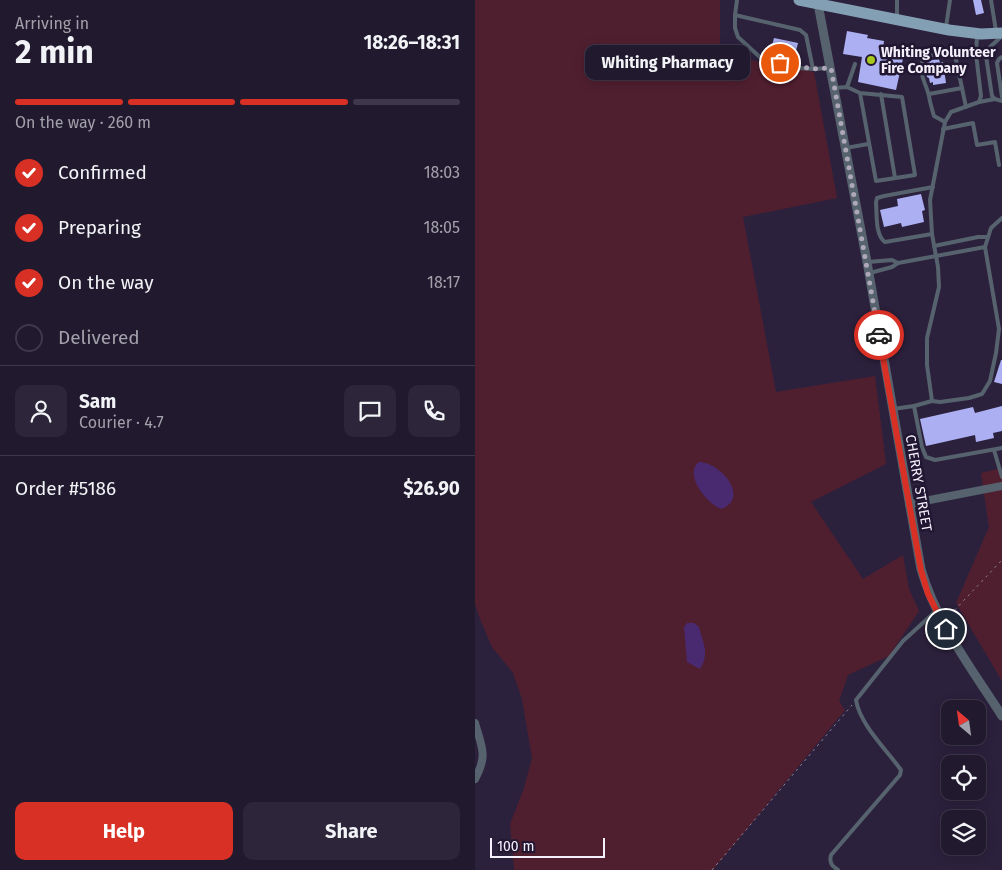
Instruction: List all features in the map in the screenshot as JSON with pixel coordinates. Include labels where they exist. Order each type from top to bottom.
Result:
[{"type":"main road","points":[[799,0],[818,2],[945,30],[977,34],[1000,34]]},
{"type":"street","name":"CHERRY STREET","points":[[818,2],[867,262],[867,274],[921,570],[928,594],[936,611],[1002,716]]},
{"type":"street","points":[[909,504],[1002,486]]},
{"type":"street","points":[[475,723],[484,761],[475,779]]},
{"type":"lane","points":[[737,0],[735,28],[738,37],[762,59],[813,69],[831,68]]},
{"type":"lane","points":[[897,0],[897,20]]},
{"type":"lane","points":[[945,30],[950,0]]},
{"type":"lane","points":[[991,0],[1000,34],[986,56],[992,96],[995,99]]},
{"type":"lane","points":[[735,15],[800,30],[806,35],[813,69]]},
{"type":"lane","points":[[977,34],[976,54],[981,96],[979,102]]},
{"type":"lane","points":[[945,122],[934,116],[929,94],[923,83],[921,64],[923,59],[929,56],[950,53],[955,55],[966,107]]},
{"type":"lane","points":[[1002,57],[999,58],[997,63],[1002,97]]},
{"type":"lane","points":[[847,87],[855,64]]},
{"type":"lane","points":[[834,88],[847,87],[860,93],[902,97],[915,175],[876,181],[860,93]]},
{"type":"lane","points":[[929,94],[962,88]]},
{"type":"lane","points":[[881,94],[895,178]]},
{"type":"lane","points":[[932,401],[927,365],[927,338],[939,287],[932,234],[931,200],[943,129],[951,112],[979,102],[995,99],[1002,101]]},
{"type":"lane","points":[[943,129],[973,123],[977,145],[995,142],[999,165]]},
{"type":"lane","points":[[846,148],[868,144]]},
{"type":"lane","points":[[932,234],[885,242],[880,239],[876,202],[877,198],[884,196],[933,187]]},
{"type":"lane","points":[[893,409],[932,401],[940,402],[969,398],[982,394],[990,381],[999,329],[985,247],[991,228],[1002,218]]},
{"type":"lane","points":[[934,246],[978,237],[987,237]]},
{"type":"lane","points":[[867,274],[892,267],[898,263],[985,247]]},
{"type":"lane","points":[[867,262],[893,260],[898,263]]},
{"type":"lane","points":[[914,406],[922,447],[926,457],[935,460],[1002,448]]},
{"type":"lane","points":[[994,450],[1002,477]]},
{"type":"lane","points":[[838,870],[831,865],[831,855],[900,775],[901,770],[874,736],[862,716],[856,700],[903,641],[936,611]]},
{"type":"path","points":[[943,623],[1002,560]]},
{"type":"path","points":[[712,870],[856,700]]},
{"type":"shaded area","points":[[475,0],[720,0],[720,54],[814,72],[837,198],[743,217],[776,392],[875,376],[886,464],[811,502],[863,579],[903,555],[909,589],[919,611],[889,656],[848,675],[839,701],[845,710],[713,870],[514,870],[510,824],[524,788],[532,758],[522,699],[513,673],[492,647],[475,604]]},
{"type":"shaded area","points":[[699,462],[716,468],[729,481],[733,489],[733,497],[730,504],[721,509],[704,495],[695,481],[695,467]]},
{"type":"shaded area","points":[[1002,468],[1002,681],[956,603],[989,527],[981,473]]},
{"type":"shaded area","points":[[687,623],[694,623],[699,627],[704,643],[705,658],[700,669],[687,662],[684,627]]},
{"type":"building","points":[[973,0],[981,0],[984,13],[976,15]]},
{"type":"building","points":[[847,31],[868,35],[867,38],[884,41],[883,49],[904,54],[896,90],[858,82],[862,57],[843,54]]},
{"type":"building","points":[[774,38],[798,43],[794,59],[770,53]]},
{"type":"building","points":[[939,59],[940,63],[943,62],[946,83],[933,85],[933,82],[930,83],[926,73],[929,73],[927,61]]},
{"type":"building","points":[[921,194],[925,210],[922,211],[924,222],[902,227],[901,223],[884,227],[880,210],[898,206],[897,199]]},
{"type":"building","points":[[1002,360],[1002,384],[994,382]]},
{"type":"building","points":[[1002,406],[1002,431],[993,433],[994,438],[976,442],[975,435],[926,446],[920,419],[973,407],[975,413]]},
{"type":"way so far","points":[[780,63],[798,68],[831,68],[879,335]]},
{"type":"place","name":"Whiting Volunteer Fire Company","points":[[871,60]]},
{"type":"place","name":"Whiting Pharmacy","points":[[780,63]]},
{"type":"route","points":[[879,335],[921,570],[928,594],[946,629]]}]
